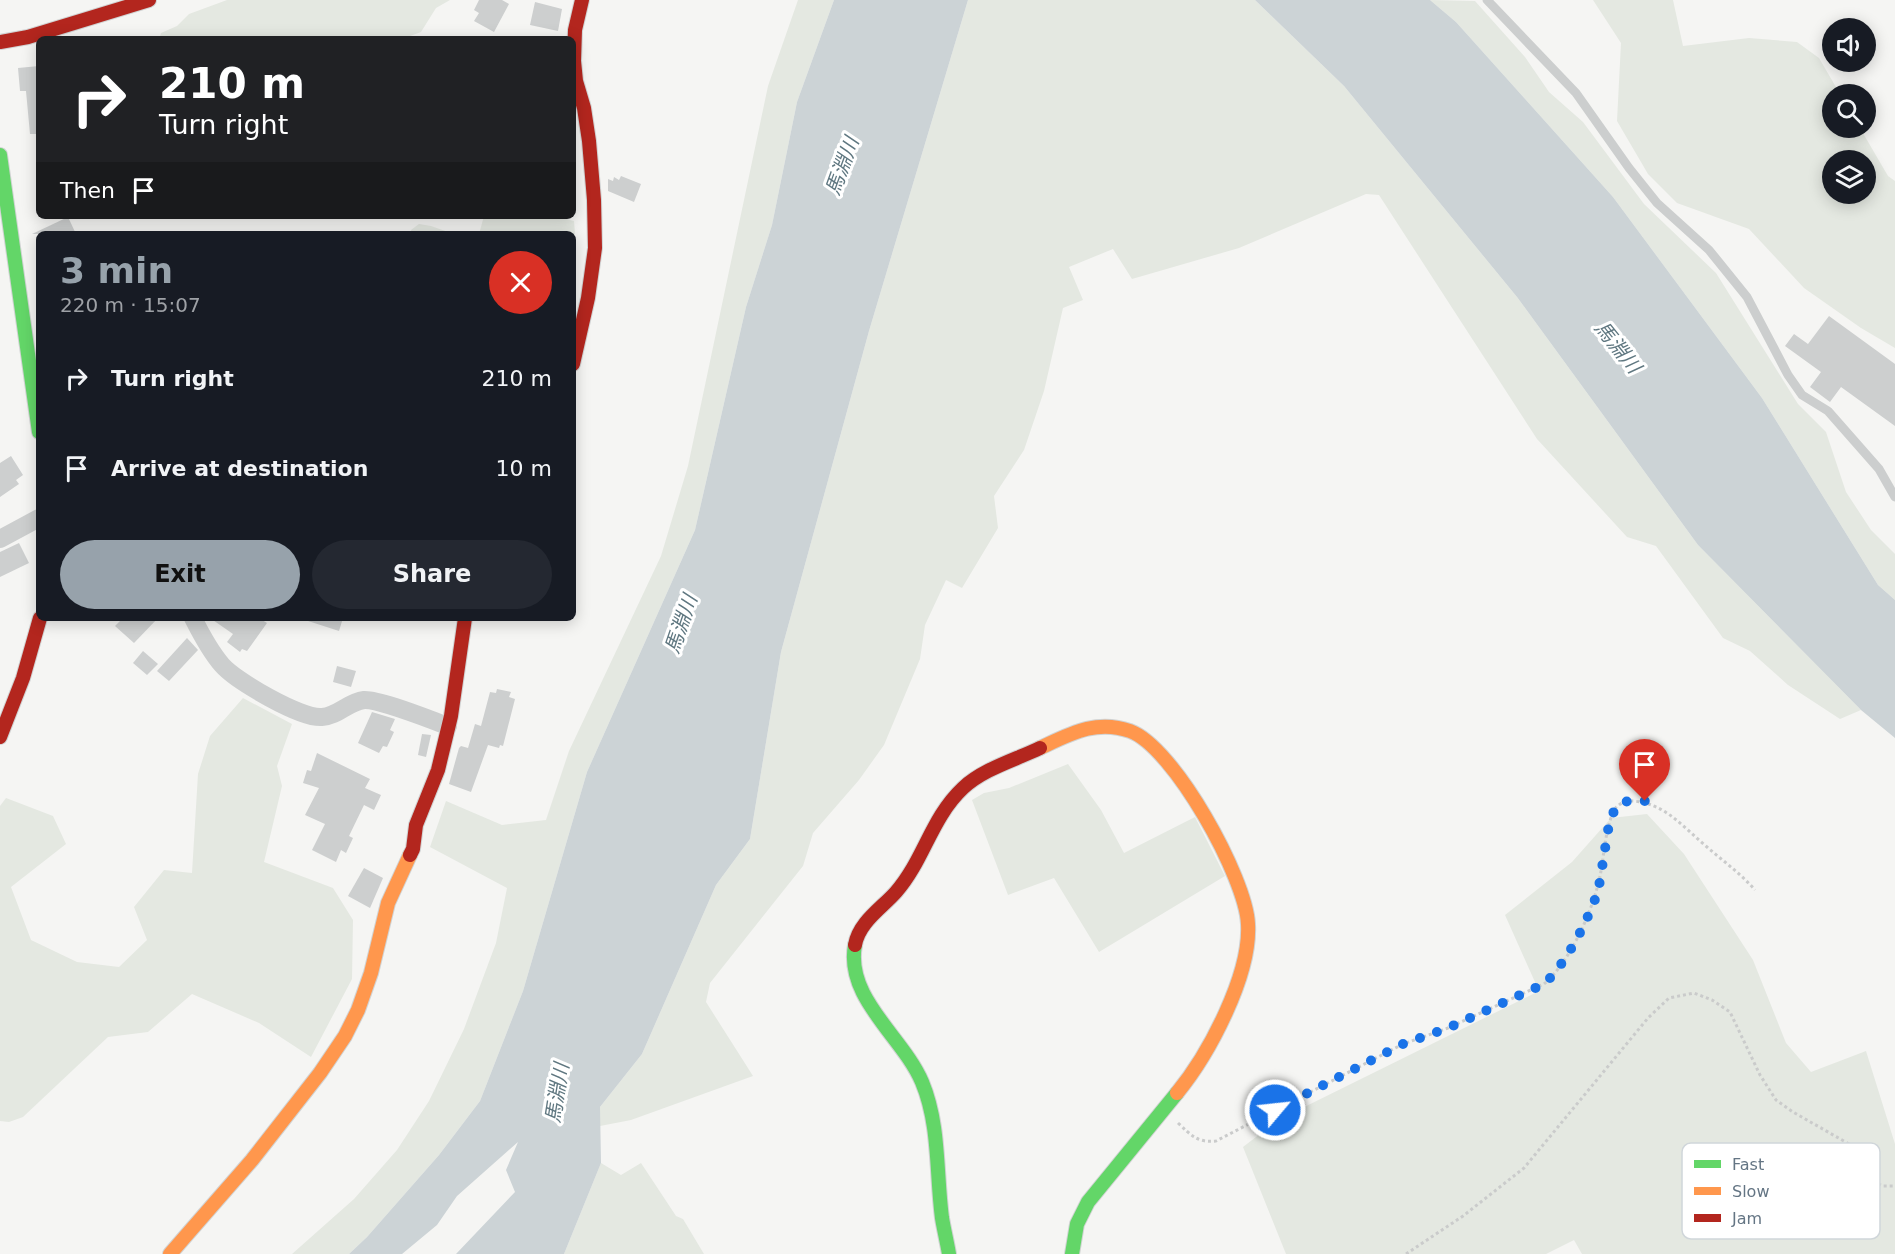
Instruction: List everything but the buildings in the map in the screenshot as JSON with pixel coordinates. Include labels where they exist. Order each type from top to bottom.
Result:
[{"type":"main road","points":[[0,42],[28,37],[149,0]]},
{"type":"main road","points":[[574,36],[582,0]]},
{"type":"main road","points":[[576,81],[584,110],[595,241],[589,302],[576,352]]},
{"type":"main road","points":[[0,155],[36,392]]},
{"type":"main road","points":[[0,737],[25,674],[39,621]]},
{"type":"main road","points":[[170,1254],[252,1160],[320,1073],[345,1036],[358,1010],[388,903],[412,849],[416,825],[438,770],[451,716],[465,621]]},
{"type":"main road","points":[[949,1254],[942,1217],[938,1150],[922,1082],[904,1050],[863,996],[856,979],[853,955],[855,939],[867,921],[897,891],[915,866],[938,817],[963,789],[982,775],[1080,729],[1114,726],[1132,731],[1147,739],[1159,751],[1208,823],[1238,883],[1245,903],[1248,935],[1242,966],[1204,1057],[1088,1202],[1077,1224],[1072,1254]]},
{"type":"street","points":[[0,539],[36,520]]},
{"type":"street","points":[[195,621],[209,648],[223,667],[242,682],[305,715],[321,717],[334,715],[351,704],[366,700],[448,726]]},
{"type":"lane","points":[[1487,0],[1576,93],[1629,168],[1657,202],[1709,250],[1747,297],[1788,375],[1802,395],[1828,411],[1880,469],[1895,497]]},
{"type":"path","points":[[1163,1110],[1191,1135],[1204,1142],[1216,1141],[1403,1044],[1448,1028],[1544,984],[1559,967],[1591,910],[1598,891],[1609,829],[1616,808],[1626,801],[1645,801],[1665,811],[1740,873],[1755,890]]},
{"type":"path","points":[[1406,1254],[1463,1216],[1524,1168],[1648,1018],[1669,998],[1694,993],[1712,1000],[1730,1012],[1760,1075],[1776,1100],[1847,1143]]},
{"type":"path","points":[[1880,1185],[1895,1186]]},
{"type":"shaded area","points":[[227,0],[450,0],[436,8],[421,32],[410,36],[160,36],[161,33],[177,26],[189,14]]},
{"type":"shaded area","points":[[798,0],[834,0],[797,102],[772,225],[746,307],[695,530],[587,772],[523,991],[480,1101],[439,1155],[367,1237],[349,1254],[292,1254],[354,1199],[397,1150],[429,1101],[464,1029],[496,943],[507,888],[430,847],[446,801],[502,825],[546,820],[569,751],[661,556],[688,466],[768,86]]},
{"type":"shaded area","points":[[968,0],[1255,0],[1344,86],[1517,297],[1698,545],[1861,710],[1840,719],[1788,685],[1750,651],[1723,638],[1656,546],[1627,537],[1537,439],[1379,195],[1366,194],[1239,248],[1132,279],[1113,249],[1069,267],[1083,300],[1063,308],[1044,391],[1024,450],[994,496],[998,528],[962,588],[946,580],[925,625],[920,659],[884,745],[859,780],[813,833],[803,866],[710,983],[706,1002],[753,1076],[631,1120],[600,1126],[600,1107],[642,1054],[716,885],[750,839],[781,652],[869,331]]},
{"type":"shaded area","points":[[1430,0],[1475,1],[1525,57],[1549,92],[1583,122],[1644,204],[1716,273],[1798,404],[1826,432],[1846,492],[1871,530],[1895,554],[1895,600],[1878,585],[1762,398],[1613,197],[1456,22]]},
{"type":"shaded area","points":[[1593,0],[1673,0],[1683,46],[1749,38],[1797,42],[1819,58],[1822,63],[1822,72],[1827,72],[1834,84],[1822,84],[1822,138],[1866,138],[1873,150],[1822,150],[1822,204],[1876,204],[1876,155],[1888,176],[1895,181],[1895,348],[1861,328],[1804,288],[1749,229],[1677,203],[1648,174],[1617,121],[1621,43]]},
{"type":"shaded area","points":[[483,219],[566,219],[574,221],[575,231],[480,231]]},
{"type":"shaded area","points":[[419,224],[445,231],[411,231]]},
{"type":"shaded area","points":[[243,698],[292,724],[277,766],[282,786],[264,862],[333,888],[353,920],[352,979],[311,1057],[259,1023],[192,994],[148,1032],[108,1037],[23,1117],[9,1122],[0,1121],[0,806],[6,798],[53,816],[66,844],[11,887],[31,940],[77,962],[119,967],[147,940],[134,907],[164,870],[192,873],[198,774],[210,736]]},
{"type":"shaded area","points":[[1068,764],[1101,810],[1124,853],[1195,817],[1225,876],[1099,952],[1054,878],[1008,895],[972,800],[984,793],[1009,788]]},
{"type":"shaded area","points":[[1647,814],[1684,854],[1753,960],[1786,1043],[1811,1072],[1866,1051],[1895,1144],[1895,1254],[1582,1254],[1574,1240],[1546,1254],[1286,1254],[1243,1147],[1278,1120],[1539,991],[1505,915],[1572,862],[1611,818]]},
{"type":"shaded area","points":[[601,1163],[621,1175],[641,1163],[676,1216],[683,1219],[704,1254],[564,1254]]},
{"type":"water","name":"馬淵川","points":[[834,0],[968,0],[869,331],[781,652],[750,839],[716,885],[642,1054],[600,1107],[601,1163],[564,1254],[456,1254],[515,1192],[506,1170],[518,1142],[457,1196],[437,1225],[402,1254],[349,1254],[367,1237],[439,1155],[480,1101],[523,991],[587,772],[695,530],[746,307],[772,225],[797,102]]},
{"type":"water","name":"馬淵川","points":[[1255,0],[1430,0],[1456,22],[1613,197],[1762,398],[1878,585],[1895,600],[1895,738],[1861,710],[1698,545],[1517,297],[1344,86]]},
{"type":"traffic: fast","points":[[0,155],[36,411]]},
{"type":"traffic: fast","points":[[855,945],[854,964],[867,1000],[913,1065],[928,1098],[935,1132],[942,1218],[949,1254]]},
{"type":"traffic: fast","points":[[1072,1254],[1077,1224],[1088,1202],[1177,1093]]},
{"type":"traffic: slow","points":[[1040,748],[1094,727],[1130,731],[1148,742],[1167,761],[1205,816],[1235,877],[1248,924],[1243,966],[1226,1013],[1202,1057],[1177,1093]]},
{"type":"traffic: slow","points":[[170,1254],[252,1160],[320,1073],[345,1036],[358,1010],[371,973],[388,903],[410,855]]},
{"type":"traffic: jam","points":[[0,42],[28,37],[149,0]]},
{"type":"traffic: jam","points":[[575,36],[582,0]]},
{"type":"traffic: jam","points":[[576,81],[584,108],[589,141],[595,248],[588,298],[576,351]]},
{"type":"traffic: jam","points":[[0,737],[23,678],[39,621]]},
{"type":"traffic: jam","points":[[410,855],[416,825],[438,770],[451,716],[465,621]]},
{"type":"traffic: jam","points":[[855,945],[866,922],[906,880],[943,812],[963,788],[990,770],[1040,748]]},
{"type":"route","points":[[1275,1110],[1403,1044],[1448,1028],[1544,984],[1562,962],[1591,910],[1598,891],[1609,829],[1616,808],[1626,801],[1645,801]]}]
